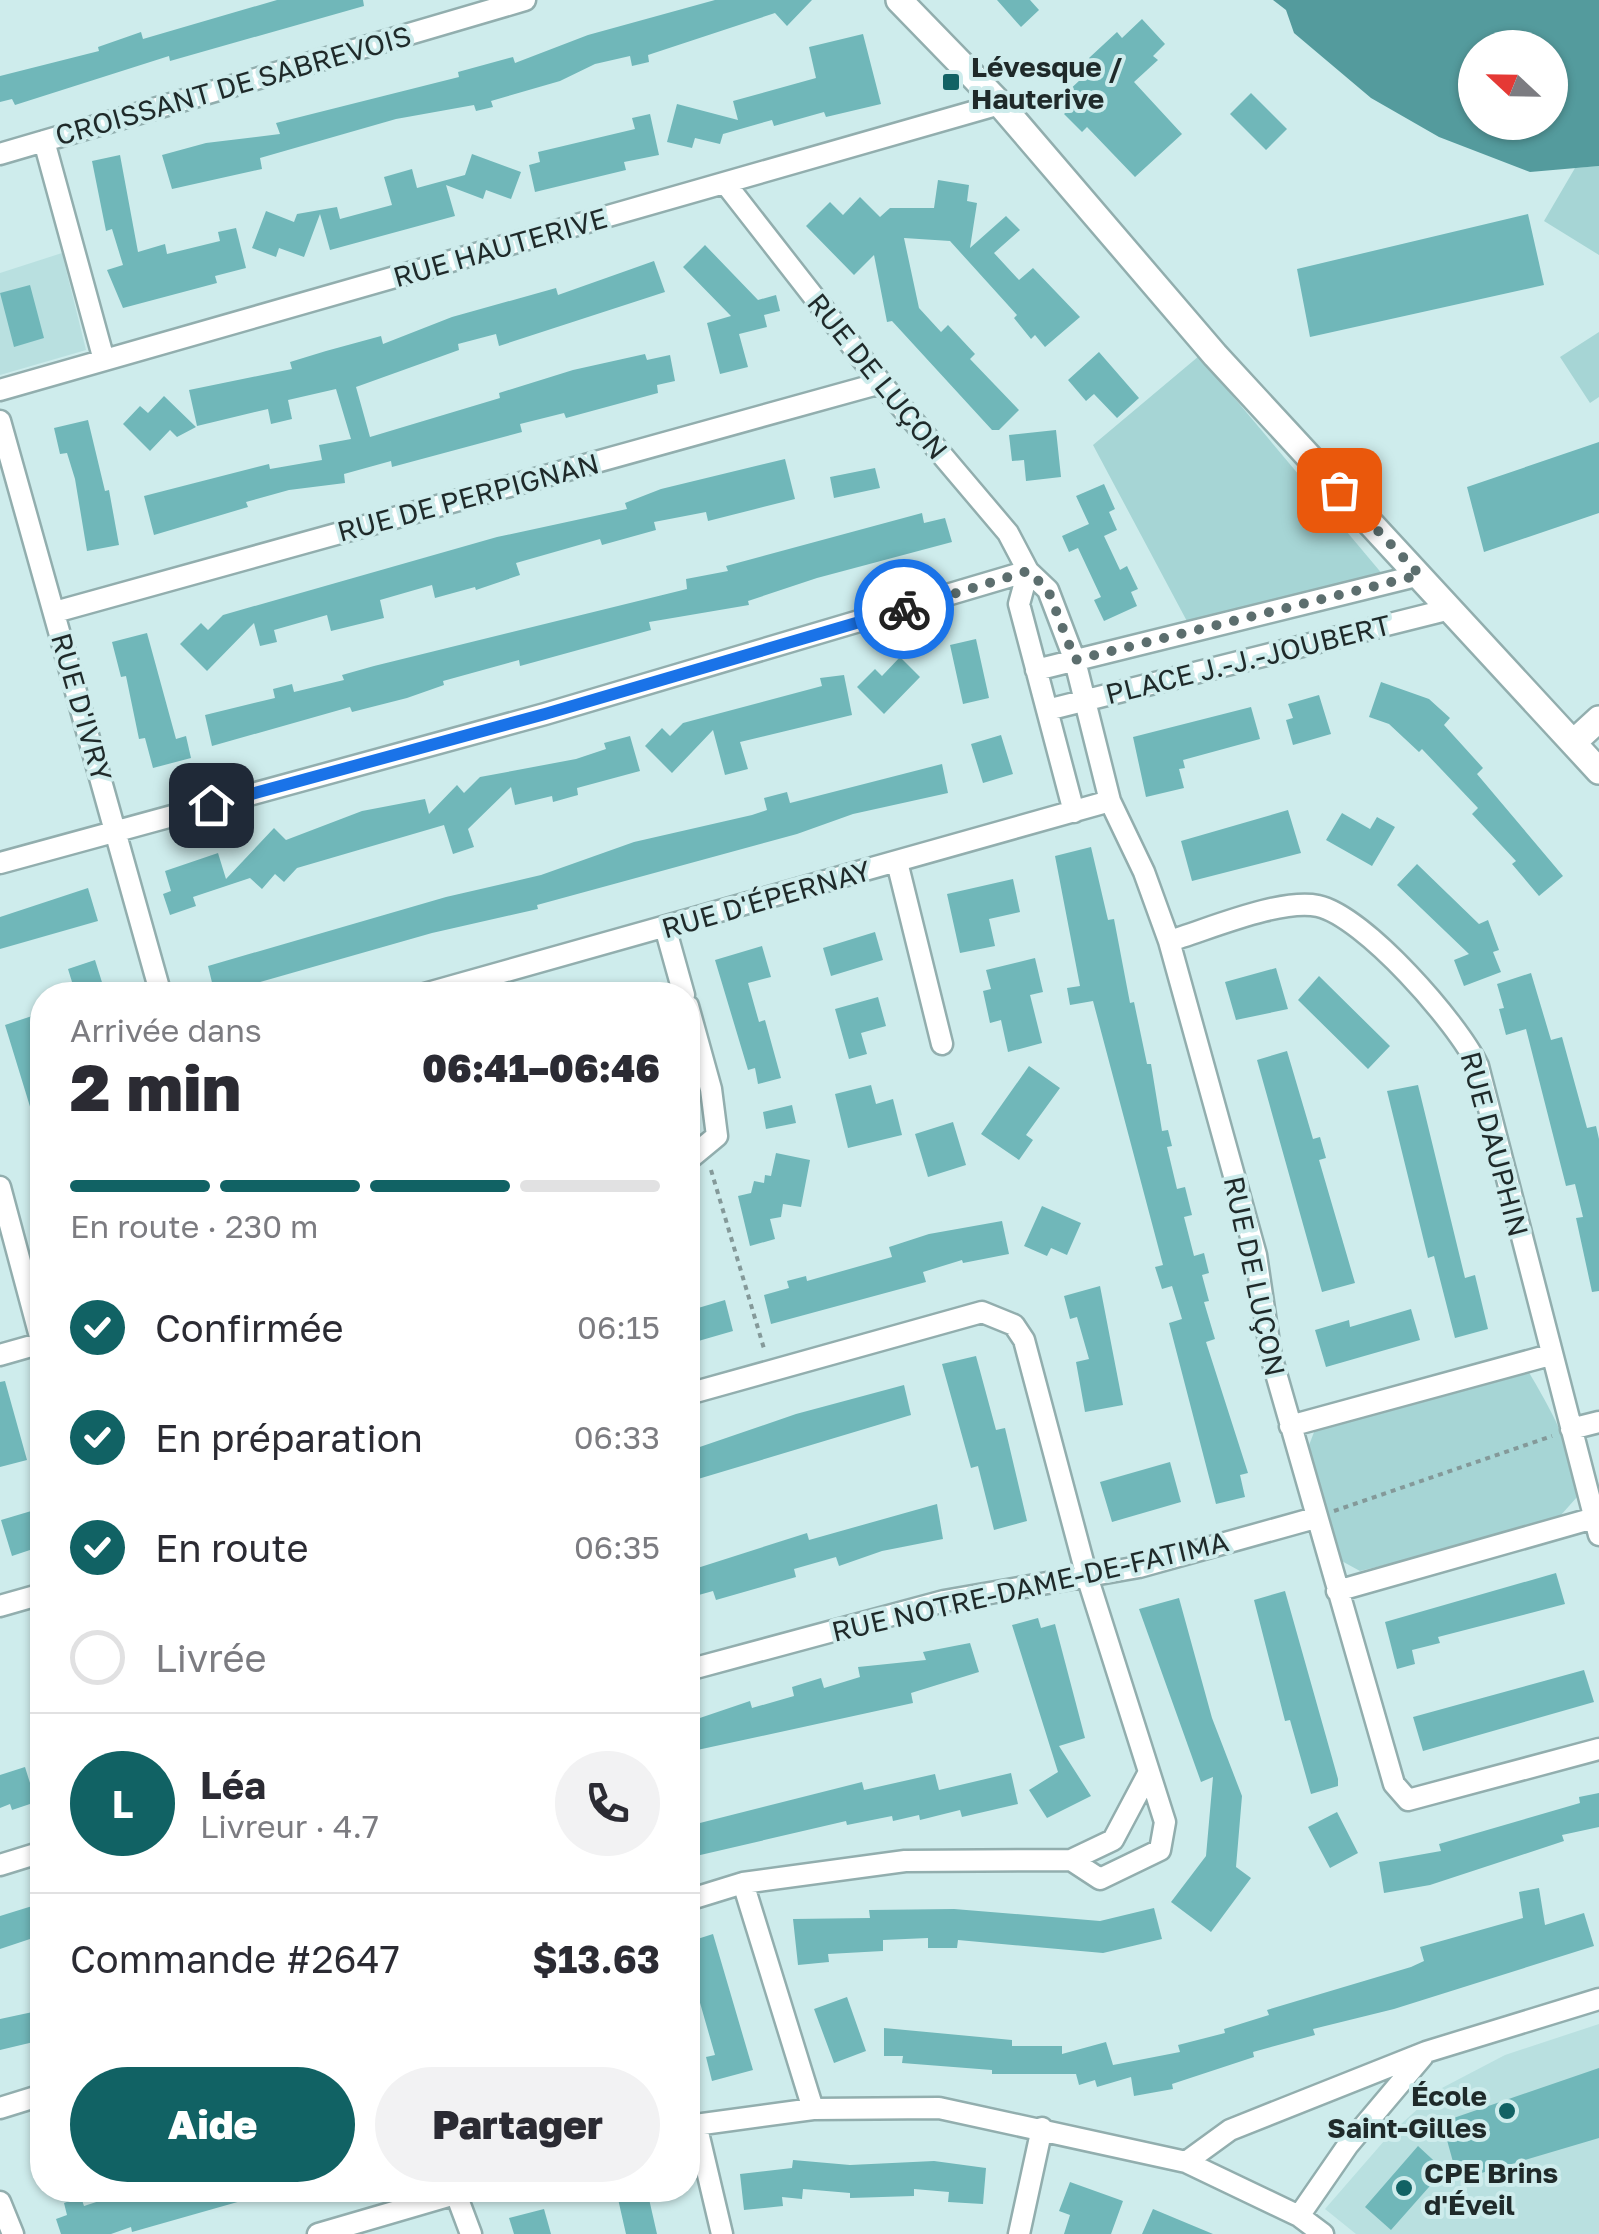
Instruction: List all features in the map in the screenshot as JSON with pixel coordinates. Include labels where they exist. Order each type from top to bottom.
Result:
[{"type":"street","name":"CROISSANT DE SABREVOIS","points":[[0,154],[525,0]]},
{"type":"street","points":[[900,0],[1000,104],[1215,354],[1599,770]]},
{"type":"street","name":"RUE HAUTERIVE","points":[[0,390],[1000,104]]},
{"type":"street","points":[[44,140],[104,360]]},
{"type":"street","name":"RUE DE LUÇON","points":[[724,183],[882,384],[1008,533],[1028,571],[1048,590],[1075,660],[1110,801],[1144,872],[1169,941],[1256,1255],[1271,1356],[1394,1784],[1408,1800],[1599,1749]]},
{"type":"street","name":"RUE DE PERPIGNAN","points":[[55,612],[882,384]]},
{"type":"street","name":"RUE D'IVRY","points":[[0,421],[158,982]]},
{"type":"street","points":[[1028,571],[1018,604],[1074,812]]},
{"type":"street","points":[[0,863],[545,714],[1028,571]]},
{"type":"street","name":"PLACE J.-J.-JOUBERT","points":[[1036,670],[1420,575]]},
{"type":"street","name":"PLACE J.-J.-JOUBERT","points":[[1047,710],[1450,609]]},
{"type":"street","points":[[1575,741],[1599,719]]},
{"type":"street","name":"RUE D'ÉPERNAY","points":[[468,982],[1110,801]]},
{"type":"street","points":[[897,862],[942,1044]]},
{"type":"street","name":"RUE DAUPHIN","points":[[1169,941],[1278,910],[1316,906],[1345,918],[1432,999],[1464,1036],[1478,1066],[1596,1526]]},
{"type":"street","points":[[665,927],[680,982]]},
{"type":"street","points":[[700,1049],[711,1089],[717,1136],[700,1152]]},
{"type":"street","points":[[0,1187],[30,1299]]},
{"type":"street","points":[[700,1391],[982,1312],[1014,1325],[1024,1340],[1086,1574],[1165,1822],[1160,1850],[1100,1879],[1071,1860]]},
{"type":"street","points":[[0,1355],[30,1347]]},
{"type":"street","points":[[1290,1426],[1550,1355]]},
{"type":"street","points":[[1571,1429],[1599,1422]]},
{"type":"street","name":"RUE NOTRE-DAME-DE-FATIMA","points":[[700,1667],[944,1601],[1139,1567],[1315,1518]]},
{"type":"street","points":[[1337,1590],[1596,1526]]},
{"type":"street","points":[[0,1606],[30,1597]]},
{"type":"street","points":[[700,1896],[743,1883],[905,1860],[1071,1860],[1113,1840],[1148,1774]]},
{"type":"street","points":[[0,1865],[30,1856]]},
{"type":"street","points":[[743,1883],[813,2109]]},
{"type":"street","points":[[1186,2162],[1230,2130],[1426,2052],[1599,2000]]},
{"type":"street","points":[[1298,2216],[1348,2144],[1426,2052]]},
{"type":"street","points":[[0,2108],[30,2099]]},
{"type":"street","points":[[700,2124],[813,2109],[939,2108],[1186,2162],[1298,2216],[1322,2234]]},
{"type":"street","points":[[1019,2234],[1042,2128]]},
{"type":"street","points":[[700,2154],[722,2234]]},
{"type":"street","points":[[0,2202],[13,2234]]},
{"type":"street","points":[[318,2234],[428,2202]]},
{"type":"street","points":[[464,2202],[471,2234]]},
{"type":"path","points":[[700,1163],[712,1170],[771,1371]]},
{"type":"path","points":[[1315,1518],[1571,1429]]},
{"type":"shaded area","points":[[1273,0],[1599,0],[1599,166],[1530,172],[1439,137],[1371,98],[1294,33],[1286,10]]},
{"type":"shaded area","points":[[1599,166],[1599,255],[1544,221],[1575,168]]},
{"type":"shaded area","points":[[62,253],[86,350],[0,375],[0,273]]},
{"type":"shaded area","points":[[1599,332],[1599,397],[1590,403],[1560,357]]},
{"type":"shaded area","points":[[1199,356],[1389,582],[1189,625],[1093,445]]},
{"type":"shaded area","points":[[1527,1369],[1560,1430],[1575,1479],[1577,1497],[1553,1524],[1360,1571],[1327,1553],[1306,1453],[1316,1427]]},
{"type":"shaded area","name":"École Saint-Gilles","points":[[1599,2024],[1599,2234],[1356,2234],[1325,2209],[1391,2133],[1440,2089],[1505,2055]]},
{"type":"building","points":[[277,0],[363,0],[364,6],[170,61],[169,56],[15,105],[12,99],[0,102],[0,76],[99,51],[98,47],[141,32],[143,39]]},
{"type":"building","points":[[715,0],[812,0],[787,26],[775,13],[648,55],[649,62],[632,66],[630,56],[595,64],[560,81],[491,101],[493,107],[476,111],[474,105],[396,119],[260,158],[262,169],[172,189],[162,155],[206,143],[280,134],[276,123],[459,77],[458,72],[513,57],[515,63],[588,35]]},
{"type":"building","points":[[997,0],[1030,0],[1039,10],[1021,27]]},
{"type":"building","points":[[1142,19],[1165,44],[1153,56],[1158,60],[1134,82],[1182,134],[1135,177],[1087,127],[1082,132],[1064,114],[1074,104],[1065,94],[1096,65],[1089,58],[1117,32],[1122,38]]},
{"type":"building","points":[[863,34],[881,104],[826,117],[824,112],[774,126],[772,120],[723,134],[720,144],[695,138],[692,148],[667,142],[677,104],[738,120],[733,101],[816,78],[809,47]]},
{"type":"building","points":[[1251,93],[1287,129],[1266,150],[1230,114]]},
{"type":"building","points":[[650,114],[659,155],[624,162],[626,170],[535,192],[529,165],[540,162],[538,152],[635,129],[632,118]]},
{"type":"building","points":[[472,154],[521,172],[511,199],[486,190],[483,199],[446,185],[455,216],[330,250],[320,214],[304,257],[279,248],[276,257],[252,248],[266,211],[294,222],[297,214],[337,207],[340,219],[392,205],[384,177],[412,169],[417,188],[465,175]]},
{"type":"building","points":[[120,155],[138,252],[165,244],[167,254],[220,241],[218,232],[236,228],[246,268],[215,276],[217,283],[123,308],[107,270],[123,265],[112,229],[106,231],[92,161]]},
{"type":"building","points":[[938,180],[969,185],[967,201],[977,203],[970,248],[1006,216],[1020,230],[994,253],[1019,280],[1033,268],[1080,317],[1045,347],[1035,335],[1031,339],[1014,318],[1017,315],[950,241],[904,238],[919,308],[941,332],[948,325],[975,354],[970,359],[1019,410],[999,430],[992,430],[892,321],[887,322],[874,255],[854,275],[806,226],[830,202],[843,215],[860,197],[880,217],[890,208],[934,208]]},
{"type":"building","points":[[1528,214],[1544,285],[1310,337],[1297,269]]},
{"type":"building","points":[[705,245],[758,300],[776,295],[780,311],[764,315],[767,327],[739,334],[748,367],[720,374],[707,323],[731,316],[683,267]]},
{"type":"building","points":[[654,261],[665,292],[499,346],[496,334],[458,344],[459,350],[356,387],[370,437],[500,398],[499,393],[573,370],[645,354],[647,360],[670,355],[675,381],[657,385],[658,393],[566,418],[564,413],[520,424],[522,432],[392,467],[391,461],[344,474],[345,483],[289,490],[246,502],[248,507],[154,535],[144,496],[269,464],[270,469],[322,460],[319,445],[351,439],[336,389],[288,400],[292,419],[271,424],[268,409],[197,426],[189,390],[292,369],[290,362],[381,336],[383,344],[452,317],[556,288],[558,295]]},
{"type":"building","points":[[30,285],[44,338],[14,347],[0,293]]},
{"type":"building","points":[[1099,352],[1139,398],[1117,418],[1094,394],[1086,401],[1068,380]]},
{"type":"building","points":[[164,396],[196,427],[177,437],[170,430],[150,451],[123,424],[140,406],[148,413]]},
{"type":"building","points":[[88,420],[105,491],[109,490],[119,545],[87,551],[75,479],[67,453],[60,454],[54,428]]},
{"type":"building","points":[[1056,430],[1061,477],[1026,481],[1024,460],[1012,461],[1009,435]]},
{"type":"building","points":[[1599,442],[1599,513],[1484,552],[1467,487]]},
{"type":"building","points":[[785,459],[795,499],[708,521],[706,512],[654,522],[656,530],[602,545],[600,539],[516,563],[520,575],[476,590],[475,587],[435,598],[432,585],[380,600],[384,618],[331,631],[327,615],[274,630],[277,642],[260,646],[254,623],[207,671],[180,644],[201,623],[208,630],[223,615],[497,537],[627,509],[625,503],[661,489]]},
{"type":"building","points":[[875,468],[880,488],[834,498],[830,477]]},
{"type":"building","points":[[1104,484],[1115,509],[1109,512],[1117,530],[1104,536],[1120,570],[1127,566],[1138,589],[1131,592],[1137,606],[1104,621],[1094,600],[1101,597],[1078,548],[1069,552],[1062,536],[1089,524],[1076,496]]},
{"type":"building","points":[[922,513],[924,523],[945,518],[952,542],[817,578],[748,601],[749,605],[649,622],[651,630],[520,666],[519,660],[443,681],[444,685],[407,698],[352,712],[350,707],[212,746],[205,715],[275,698],[273,689],[292,684],[294,692],[344,680],[342,675],[374,666],[687,589],[686,579],[728,571],[726,566]]},
{"type":"building","points":[[147,633],[176,739],[186,736],[191,758],[153,768],[145,738],[139,739],[126,676],[121,677],[112,642]]},
{"type":"building","points":[[976,639],[989,698],[963,704],[950,645]]},
{"type":"building","points":[[900,657],[920,677],[884,714],[857,687],[875,669],[882,676]]},
{"type":"building","points":[[844,675],[852,715],[740,742],[748,769],[725,775],[713,730],[672,773],[645,746],[662,728],[670,736],[683,723],[822,686],[820,678]]},
{"type":"building","points":[[1381,682],[1429,699],[1450,718],[1444,725],[1483,768],[1477,774],[1563,876],[1539,896],[1512,864],[1516,861],[1472,814],[1478,808],[1422,749],[1419,752],[1389,724],[1369,717]]},
{"type":"building","points":[[1319,695],[1331,734],[1293,745],[1286,720],[1293,718],[1288,704]]},
{"type":"building","points":[[1251,707],[1260,739],[1183,760],[1185,768],[1179,769],[1184,788],[1146,797],[1133,737]]},
{"type":"building","points":[[1001,735],[1013,774],[983,783],[971,744]]},
{"type":"building","points":[[630,736],[640,771],[577,788],[578,795],[553,802],[552,796],[515,805],[511,787],[468,829],[474,847],[453,854],[444,825],[297,868],[284,882],[275,874],[262,889],[250,878],[193,897],[196,906],[170,915],[163,894],[171,891],[165,871],[218,853],[226,879],[274,828],[286,840],[362,811],[425,799],[429,814],[457,785],[464,793],[480,777],[576,759],[606,749],[604,743]]},
{"type":"building","points":[[942,764],[948,793],[853,814],[797,834],[537,905],[538,909],[432,933],[260,982],[212,982],[208,966],[446,897],[541,875],[634,842],[752,815],[767,810],[764,798],[787,792],[790,803]]},
{"type":"building","points":[[1288,810],[1301,853],[1192,881],[1181,841]]},
{"type":"building","points":[[1342,813],[1370,829],[1377,817],[1395,827],[1372,866],[1326,840]]},
{"type":"building","points":[[1091,847],[1108,920],[1114,919],[1130,1003],[1134,1002],[1147,1064],[1151,1064],[1162,1131],[1168,1130],[1172,1146],[1167,1147],[1177,1189],[1185,1187],[1192,1215],[1184,1217],[1194,1256],[1204,1253],[1209,1273],[1202,1275],[1209,1301],[1204,1302],[1215,1339],[1206,1342],[1248,1473],[1240,1475],[1245,1497],[1216,1504],[1169,1323],[1182,1319],[1172,1286],[1162,1289],[1155,1267],[1163,1265],[1093,1001],[1070,1005],[1067,988],[1080,986],[1055,856]]},
{"type":"building","points":[[1417,864],[1479,924],[1488,920],[1499,950],[1493,952],[1501,972],[1464,986],[1454,960],[1469,954],[1397,885]]},
{"type":"building","points":[[1013,879],[1020,912],[989,919],[995,946],[960,953],[947,894]]},
{"type":"building","points":[[88,888],[98,921],[0,949],[0,917]]},
{"type":"building","points":[[875,932],[883,960],[831,976],[823,948]]},
{"type":"building","points":[[762,946],[771,977],[748,983],[759,1022],[765,1020],[781,1078],[758,1084],[755,1068],[748,1070],[715,960]]},
{"type":"building","points":[[1035,958],[1043,992],[1030,995],[1042,1043],[1008,1052],[1001,1020],[990,1023],[983,991],[991,989],[986,970]]},
{"type":"building","points":[[95,960],[102,982],[72,982],[68,969]]},
{"type":"building","points":[[1276,968],[1288,1009],[1236,1020],[1225,982]]},
{"type":"building","points":[[1531,973],[1551,1040],[1562,1037],[1587,1128],[1596,1126],[1599,1139],[1599,1291],[1592,1292],[1576,1218],[1583,1217],[1575,1184],[1566,1186],[1526,1029],[1506,1035],[1499,1009],[1504,1008],[1497,984]]},
{"type":"building","points":[[1319,976],[1390,1046],[1368,1069],[1298,1000]]},
{"type":"building","points":[[878,997],[886,1026],[861,1033],[867,1054],[849,1059],[835,1009]]},
{"type":"building","points":[[30,1017],[30,1107],[5,1025]]},
{"type":"building","points":[[1287,1051],[1313,1139],[1320,1137],[1326,1158],[1319,1160],[1355,1283],[1322,1292],[1257,1060]]},
{"type":"building","points":[[1029,1066],[1060,1088],[1026,1135],[1033,1140],[1019,1160],[981,1134]]},
{"type":"building","points":[[871,1085],[876,1104],[893,1099],[902,1135],[848,1148],[835,1094]]},
{"type":"building","points":[[1418,1085],[1465,1278],[1475,1275],[1488,1329],[1455,1338],[1434,1256],[1428,1258],[1387,1091]]},
{"type":"building","points":[[792,1105],[796,1123],[766,1129],[763,1112]]},
{"type":"building","points":[[953,1122],[966,1165],[928,1177],[915,1134]]},
{"type":"building","points":[[776,1153],[810,1160],[801,1207],[783,1204],[781,1217],[770,1219],[775,1239],[750,1246],[738,1196],[751,1193],[754,1181],[764,1183],[765,1175],[771,1176]]},
{"type":"building","points":[[1042,1206],[1081,1223],[1067,1255],[1051,1248],[1047,1256],[1024,1246]]},
{"type":"building","points":[[1002,1221],[1009,1254],[963,1263],[962,1260],[923,1272],[926,1282],[771,1324],[764,1295],[789,1288],[787,1281],[806,1276],[807,1281],[892,1257],[889,1247],[929,1234]]},
{"type":"building","points":[[1100,1286],[1123,1405],[1085,1412],[1076,1362],[1089,1359],[1077,1317],[1070,1319],[1064,1296]]},
{"type":"building","points":[[725,1300],[733,1331],[700,1341],[700,1307]]},
{"type":"building","points":[[1411,1309],[1420,1340],[1326,1367],[1315,1330],[1349,1320],[1350,1327]]},
{"type":"building","points":[[976,1356],[996,1430],[1005,1428],[1027,1521],[994,1530],[978,1466],[971,1468],[942,1364]]},
{"type":"building","points":[[5,1381],[27,1460],[0,1467],[0,1382]]},
{"type":"building","points":[[904,1385],[911,1415],[700,1478],[700,1447],[796,1414]]},
{"type":"building","points":[[1170,1462],[1181,1502],[1112,1522],[1100,1482]]},
{"type":"building","points":[[937,1504],[943,1539],[882,1551],[839,1566],[836,1557],[794,1569],[796,1577],[716,1600],[713,1591],[700,1595],[700,1567],[807,1533],[809,1540]]},
{"type":"building","points":[[30,1511],[30,1550],[12,1556],[1,1520]]},
{"type":"building","points":[[1556,1573],[1565,1604],[1438,1637],[1440,1643],[1412,1650],[1415,1664],[1397,1669],[1385,1622]]},
{"type":"building","points":[[1285,1591],[1338,1779],[1338,1786],[1311,1794],[1290,1720],[1285,1721],[1254,1600]]},
{"type":"building","points":[[1179,1598],[1212,1718],[1242,1796],[1236,1867],[1251,1878],[1211,1932],[1171,1902],[1206,1856],[1213,1777],[1201,1782],[1139,1609]]},
{"type":"building","points":[[1038,1618],[1041,1628],[1055,1624],[1085,1738],[1059,1746],[1091,1796],[1047,1818],[1029,1790],[1058,1772],[1012,1625]]},
{"type":"building","points":[[970,1643],[979,1672],[911,1693],[913,1703],[700,1749],[700,1718],[750,1701],[752,1708],[794,1696],[792,1687],[821,1678],[824,1688],[860,1677],[858,1667],[926,1660],[923,1652]]},
{"type":"building","points":[[1584,1670],[1594,1702],[1423,1751],[1413,1717]]},
{"type":"building","points":[[25,1767],[30,1804],[12,1810],[10,1804],[0,1808],[0,1775]]},
{"type":"building","points":[[1011,1773],[1018,1804],[962,1817],[960,1810],[920,1820],[919,1815],[847,1825],[846,1821],[700,1855],[700,1823],[862,1782],[864,1790],[935,1774],[939,1790]]},
{"type":"building","points":[[1599,1793],[1599,1827],[1562,1835],[1564,1841],[1430,1885],[1384,1893],[1379,1862],[1441,1851],[1439,1844],[1580,1803],[1579,1797]]},
{"type":"building","points":[[1337,1812],[1358,1853],[1330,1868],[1308,1827]]},
{"type":"building","points":[[1539,1888],[1545,1925],[1584,1913],[1594,1946],[1394,2009],[1313,2029],[1315,2035],[1253,2052],[1254,2057],[1172,2084],[1173,2089],[1134,2096],[1131,2077],[1097,2087],[1095,2080],[1079,2085],[1076,2074],[992,2074],[992,2070],[902,2063],[903,2056],[884,2056],[884,2028],[1012,2040],[1012,2046],[1062,2046],[1062,2054],[1106,2042],[1113,2065],[1180,2052],[1178,2045],[1225,2033],[1224,2029],[1269,2015],[1267,2010],[1411,1967],[1424,1961],[1420,1947],[1523,1918],[1519,1892]]},
{"type":"building","points":[[30,1907],[30,1939],[0,1949],[0,1916]]},
{"type":"building","points":[[1154,1908],[1162,1939],[1103,1953],[958,1940],[957,1948],[928,1948],[928,1938],[883,1940],[883,1951],[828,1954],[829,1962],[798,1965],[793,1919],[870,1918],[869,1910],[954,1909],[1100,1921]]},
{"type":"building","points":[[713,1934],[753,2070],[712,2081],[706,2057],[715,2055],[700,2003],[700,1938]]},
{"type":"building","points":[[847,1997],[866,2051],[834,2063],[814,2009]]},
{"type":"building","points":[[30,2013],[30,2043],[0,2050],[0,2019]]},
{"type":"building","points":[[1599,2068],[1599,2138],[1458,2180],[1442,2122]]},
{"type":"building","name":"CPE Brins d'Éveil","points":[[1418,2146],[1444,2170],[1391,2230],[1365,2207]]},
{"type":"building","points":[[793,2160],[850,2165],[934,2161],[986,2168],[983,2204],[948,2202],[949,2192],[914,2189],[914,2196],[850,2198],[850,2193],[803,2189],[802,2199],[782,2197],[783,2206],[744,2210],[740,2174],[792,2168]]},
{"type":"building","points":[[1070,2182],[1123,2201],[1111,2234],[1064,2234],[1070,2215],[1059,2211]]},
{"type":"building","points":[[83,2202],[84,2206],[96,2202],[238,2202],[132,2232],[131,2227],[111,2234],[61,2234],[56,2219],[67,2215],[64,2203]]},
{"type":"building","points":[[619,2202],[650,2202],[657,2234],[626,2234]]},
{"type":"building","points":[[544,2209],[551,2234],[514,2234],[509,2218]]},
{"type":"building","points":[[1153,2209],[1213,2234],[1142,2234]]},
{"type":"way so far","points":[[904,609],[1028,571],[1048,590],[1075,660],[1420,575],[1339,490]]},
{"type":"place","name":"Lévesque / Hauterive","points":[[951,82]]},
{"type":"place","name":"École Saint-Gilles","points":[[1507,2111]]},
{"type":"place","name":"CPE Brins d'Éveil","points":[[1404,2188]]},
{"type":"route","points":[[211,805],[545,714],[904,609]]}]
